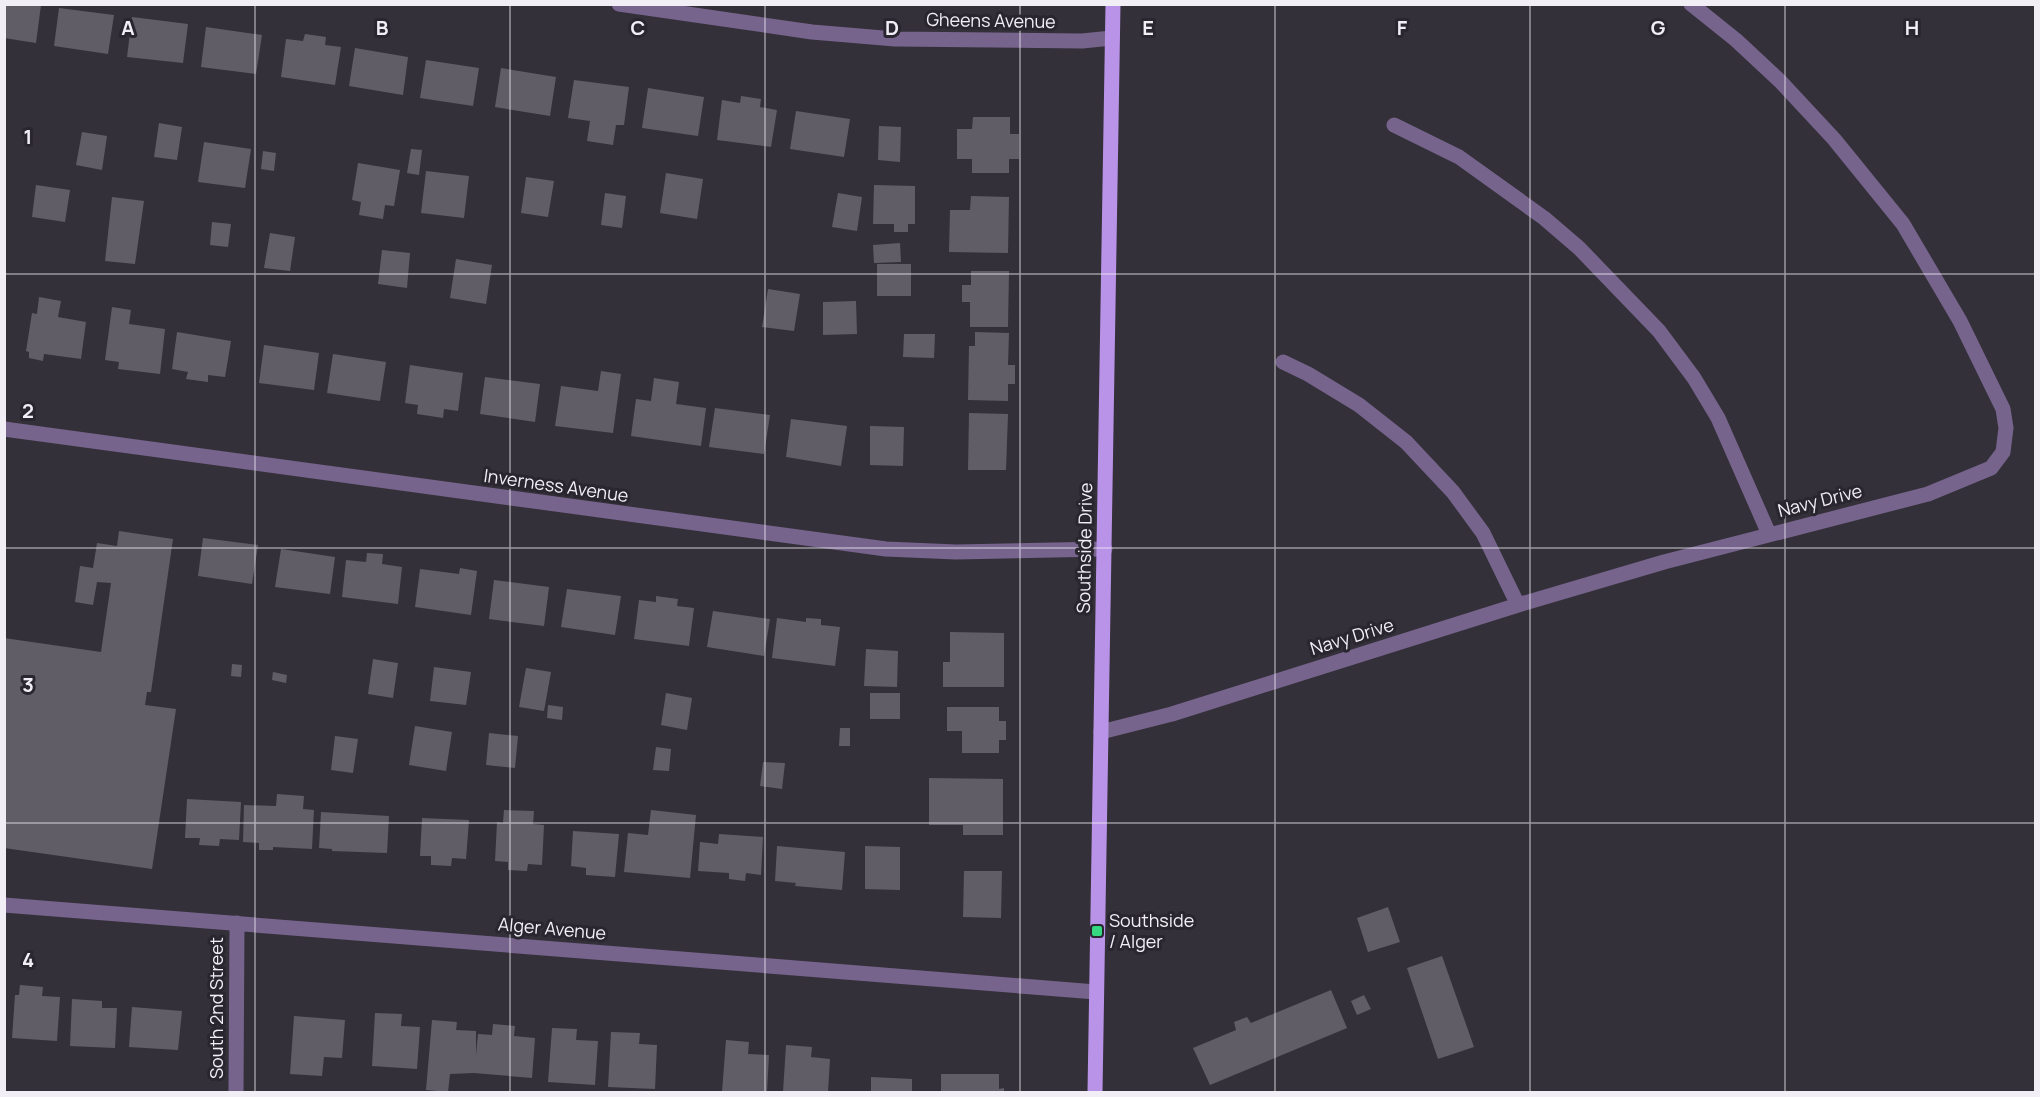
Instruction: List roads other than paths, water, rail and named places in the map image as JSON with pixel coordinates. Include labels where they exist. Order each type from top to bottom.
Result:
[{"type":"main road","name":"Southside Drive","points":[[1095,1092],[1113,4]]},
{"type":"street","name":"Gheens Avenue","points":[[619,4],[812,32],[895,39],[1082,41],[1112,38]]},
{"type":"street","name":"Navy Drive","points":[[1101,732],[1172,714],[1518,605],[1769,534],[1928,494],[1991,468],[2003,452],[2006,428],[2003,409],[1960,321],[1903,224],[1834,139],[1796,98],[1736,40],[1691,4]]},
{"type":"street","points":[[1394,125],[1459,157],[1544,218],[1579,248],[1659,331],[1694,378],[1718,418],[1769,534]]},
{"type":"street","points":[[1284,362],[1359,405],[1406,442],[1453,492],[1483,533],[1518,605]]},
{"type":"street","name":"Inverness Avenue","points":[[4,429],[886,549],[956,552],[1105,549]]},
{"type":"street","name":"Alger Avenue","points":[[4,905],[1096,992]]},
{"type":"street","name":"South 2nd Street","points":[[236,1092],[237,923]]},
{"type":"place","name":"Southside / Alger","points":[[1097,931]]}]
